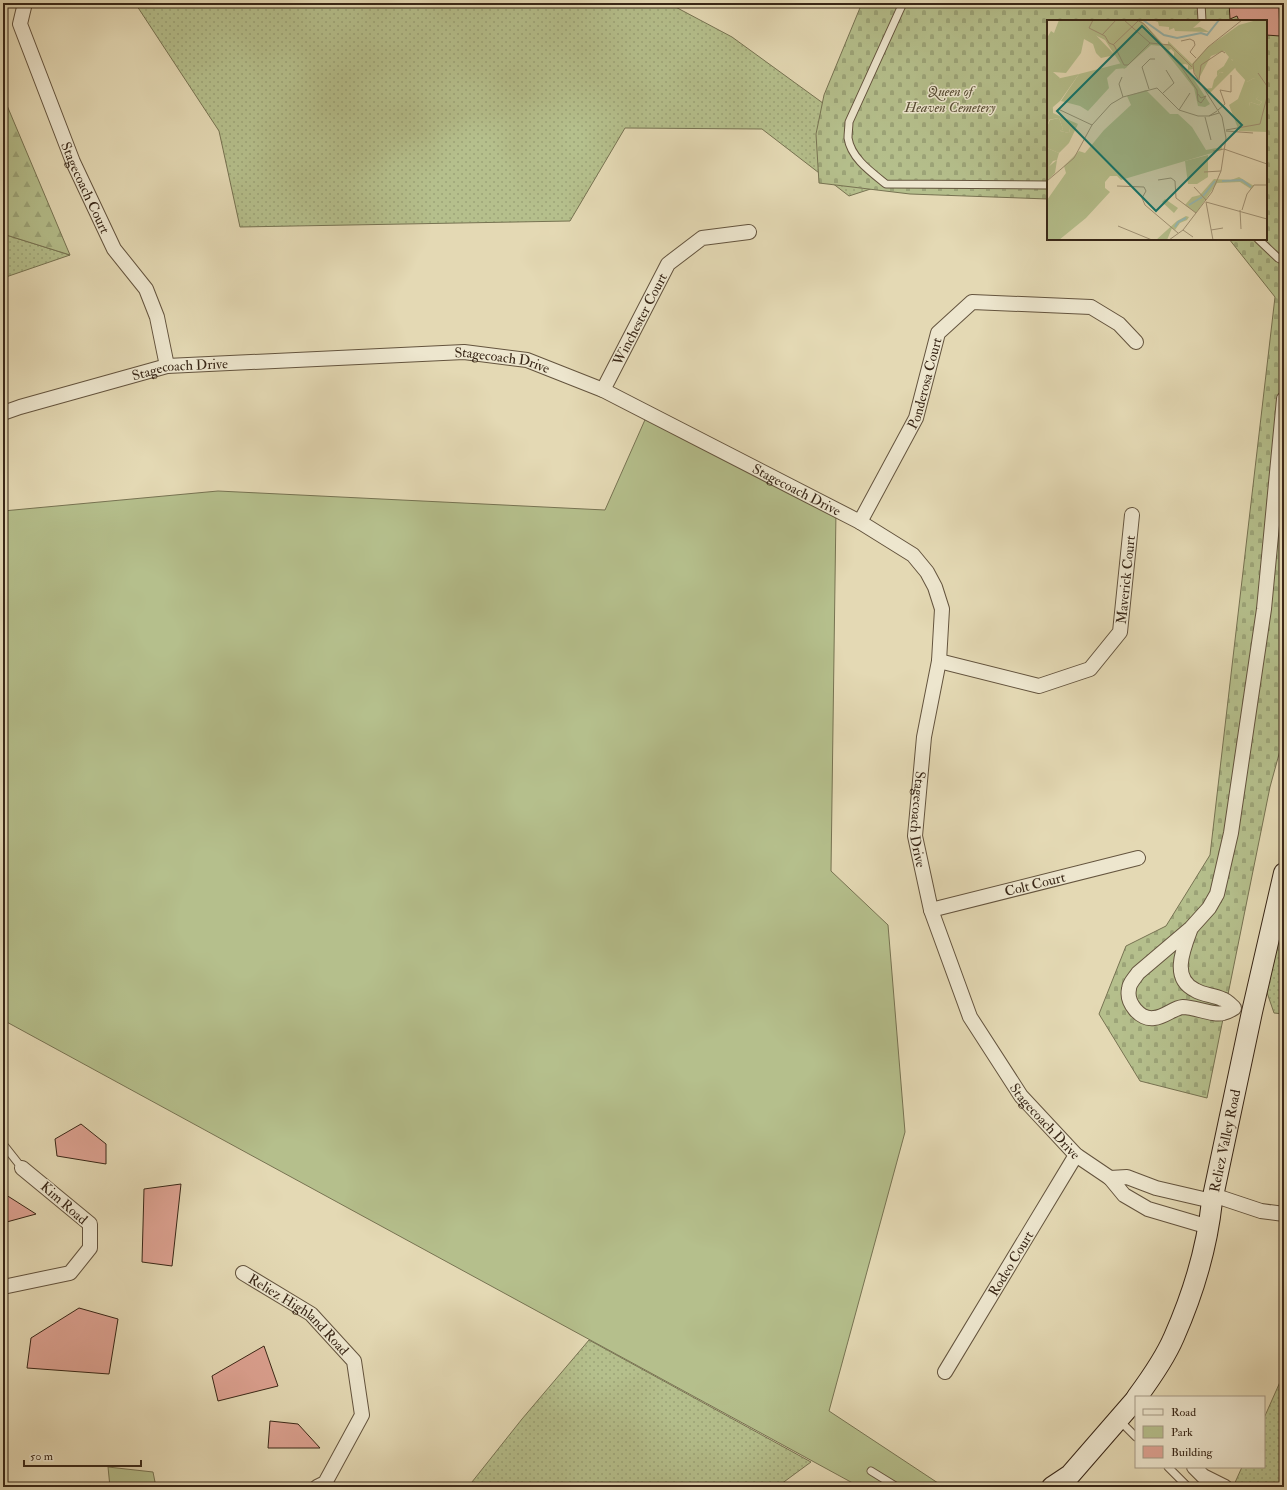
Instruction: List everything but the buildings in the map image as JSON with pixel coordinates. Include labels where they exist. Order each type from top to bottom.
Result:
[{"type":"main road","name":"Reliez Valley Road","points":[[1139,1396],[1155,1372],[1174,1338],[1197,1278],[1209,1227],[1243,1010],[1284,873]]},
{"type":"main road","name":"Reliez Valley Road","points":[[1052,1487],[1070,1475],[1135,1402]]},
{"type":"street","name":"Stagecoach Court","points":[[25,3],[20,24],[73,162],[114,249],[146,289],[157,317],[167,366]]},
{"type":"street","name":"Winchester Court","points":[[603,390],[668,264],[702,238],[749,232]]},
{"type":"street","name":"Ponderosa Court","points":[[860,522],[916,418],[938,333],[972,302],[1091,307],[1119,324],[1136,342]]},
{"type":"street","name":"Stagecoach Drive","points":[[3,413],[167,366],[464,352],[527,360],[603,390],[860,522],[913,555],[927,572],[935,587],[942,609],[939,661],[924,737],[915,836],[932,910],[970,1017],[1021,1096],[1076,1155],[1110,1178],[1124,1195],[1148,1209],[1209,1227]]},
{"type":"street","points":[[1243,1010],[1222,1014],[1182,1007],[1163,1017],[1152,1019],[1143,1016],[1134,1009],[1130,1001],[1128,990],[1138,973],[1192,928],[1209,908],[1217,894],[1230,833],[1264,609],[1284,399]]},
{"type":"street","name":"Maverick Court","points":[[939,661],[1039,686],[1090,669],[1120,632],[1132,515]]},
{"type":"street","name":"Colt Court","points":[[932,910],[1138,858]]},
{"type":"street","points":[[1192,928],[1183,949],[1181,958],[1181,971],[1188,985],[1195,990],[1224,999],[1243,1010]]},
{"type":"street","points":[[1182,1007],[1188,985]]},
{"type":"street","name":"Rodeo Court","points":[[945,1372],[1076,1155]]},
{"type":"street","name":"Kim Road","points":[[3,1287],[70,1273],[90,1248],[90,1224],[22,1168]]},
{"type":"street","points":[[1110,1178],[1127,1177],[1156,1188],[1213,1198],[1261,1211],[1284,1214]]},
{"type":"street","points":[[1148,1209],[1156,1188]]},
{"type":"street","name":"Reliez Highland Road","points":[[243,1273],[311,1314],[354,1361],[362,1415],[325,1483],[317,1487]]},
{"type":"street","points":[[1195,1468],[1204,1476],[1225,1487]]},
{"type":"lane","points":[[903,3],[849,122],[848,139],[854,154],[868,170],[886,184],[1047,185]]},
{"type":"lane","points":[[1201,3],[1202,20]]},
{"type":"lane","points":[[1259,240],[1278,258],[1284,261]]},
{"type":"lane","name":"Kim Road","points":[[3,1144],[22,1168]]},
{"type":"lane","points":[[1119,1420],[1135,1435]]},
{"type":"lane","points":[[1169,1468],[1188,1487]]},
{"type":"lane","points":[[871,1472],[897,1487]]},
{"type":"green space","points":[[135,3],[668,3],[732,37],[849,122],[886,184],[849,196],[762,129],[625,128],[570,221],[240,227],[219,131]]},
{"type":"green space","name":"Queen of Heaven Cemetery","points":[[862,3],[1284,3],[1284,736],[1270,787],[1207,1098],[1140,1081],[1099,1014],[1126,946],[1166,926],[1210,855],[1275,297],[1230,240],[1267,240],[1267,20],[1047,20],[1047,199],[910,194],[819,183],[816,134],[824,95]]},
{"type":"green space","points":[[3,96],[70,255],[3,234]]},
{"type":"green space","points":[[3,234],[70,255],[3,278]]},
{"type":"green space","points":[[648,413],[836,510],[831,871],[888,925],[905,1132],[829,1411],[944,1487],[860,1487],[3,1020],[3,511],[218,491],[605,510]]},
{"type":"green space","points":[[1269,939],[1284,943],[1284,1014],[1274,1013],[1261,975]]},
{"type":"green space","points":[[589,1340],[811,1462],[777,1487],[468,1487],[522,1419]]},
{"type":"green space","points":[[1284,1373],[1284,1487],[1233,1487],[1242,1468],[1265,1468],[1265,1416]]},
{"type":"green space","points":[[108,1467],[153,1472],[156,1487],[110,1487]]}]
